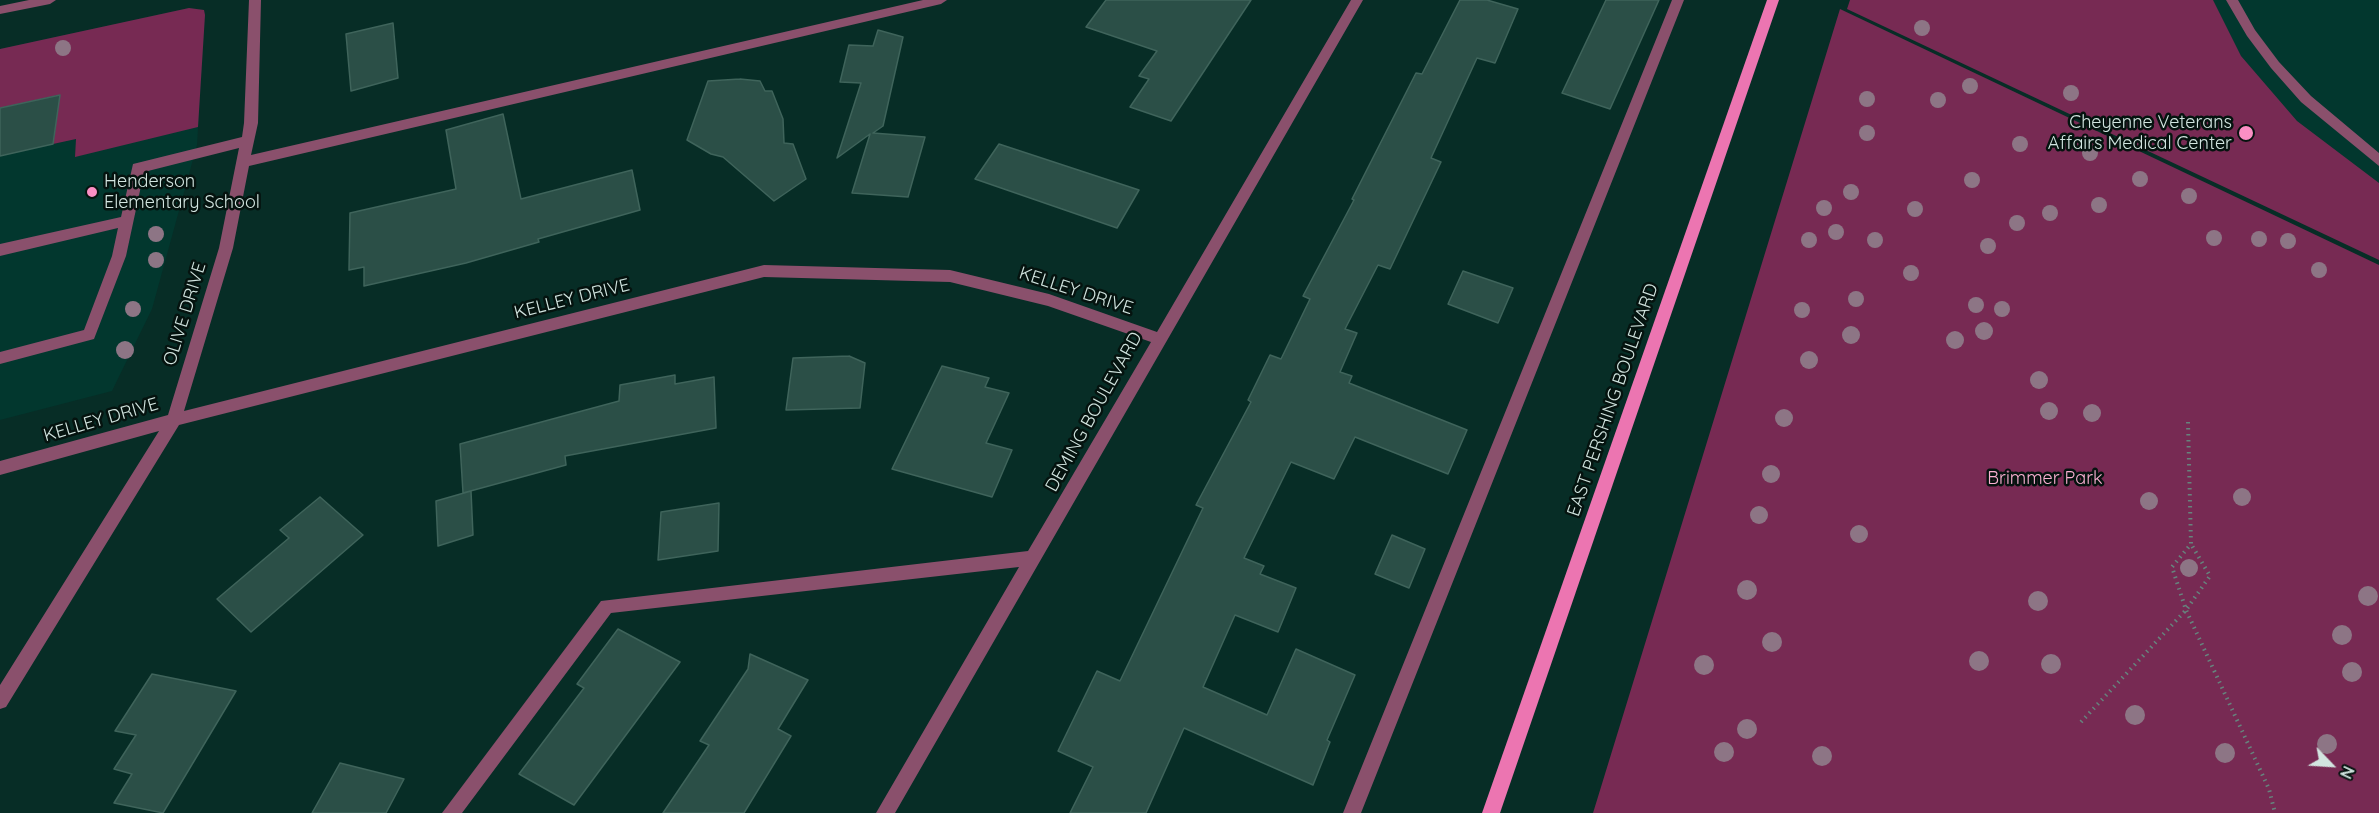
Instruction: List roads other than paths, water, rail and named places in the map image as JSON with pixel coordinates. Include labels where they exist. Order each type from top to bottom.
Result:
[{"type":"main road","name":"EAST PERSHING BOULEVARD","points":[[1491,813],[1773,0]]},
{"type":"street","points":[[0,10],[50,0]]},
{"type":"street","name":"OLIVE DRIVE","points":[[0,701],[174,420],[226,248],[251,123],[255,0]]},
{"type":"street","points":[[243,162],[941,0]]},
{"type":"street","name":"DEMING BOULEVARD","points":[[885,813],[1035,558],[1158,338],[1357,0]]},
{"type":"street","points":[[1352,813],[1678,0]]},
{"type":"street","points":[[2232,0],[2252,33],[2306,99],[2379,161]]},
{"type":"street","points":[[0,358],[89,335],[116,265],[138,168],[247,141]]},
{"type":"street","points":[[0,250],[127,221]]},
{"type":"street","name":"KELLEY DRIVE","points":[[0,468],[174,420],[764,271],[950,276],[1049,300],[1158,338]]},
{"type":"street","points":[[451,813],[607,606],[1035,558]]},
{"type":"place","name":"Cheyenne Veterans Affairs Medical Center","points":[[2246,133]]},
{"type":"place","name":"Henderson Elementary School","points":[[92,192]]},
{"type":"park label","name":"Brimmer Park","points":[[2045,479]]}]
